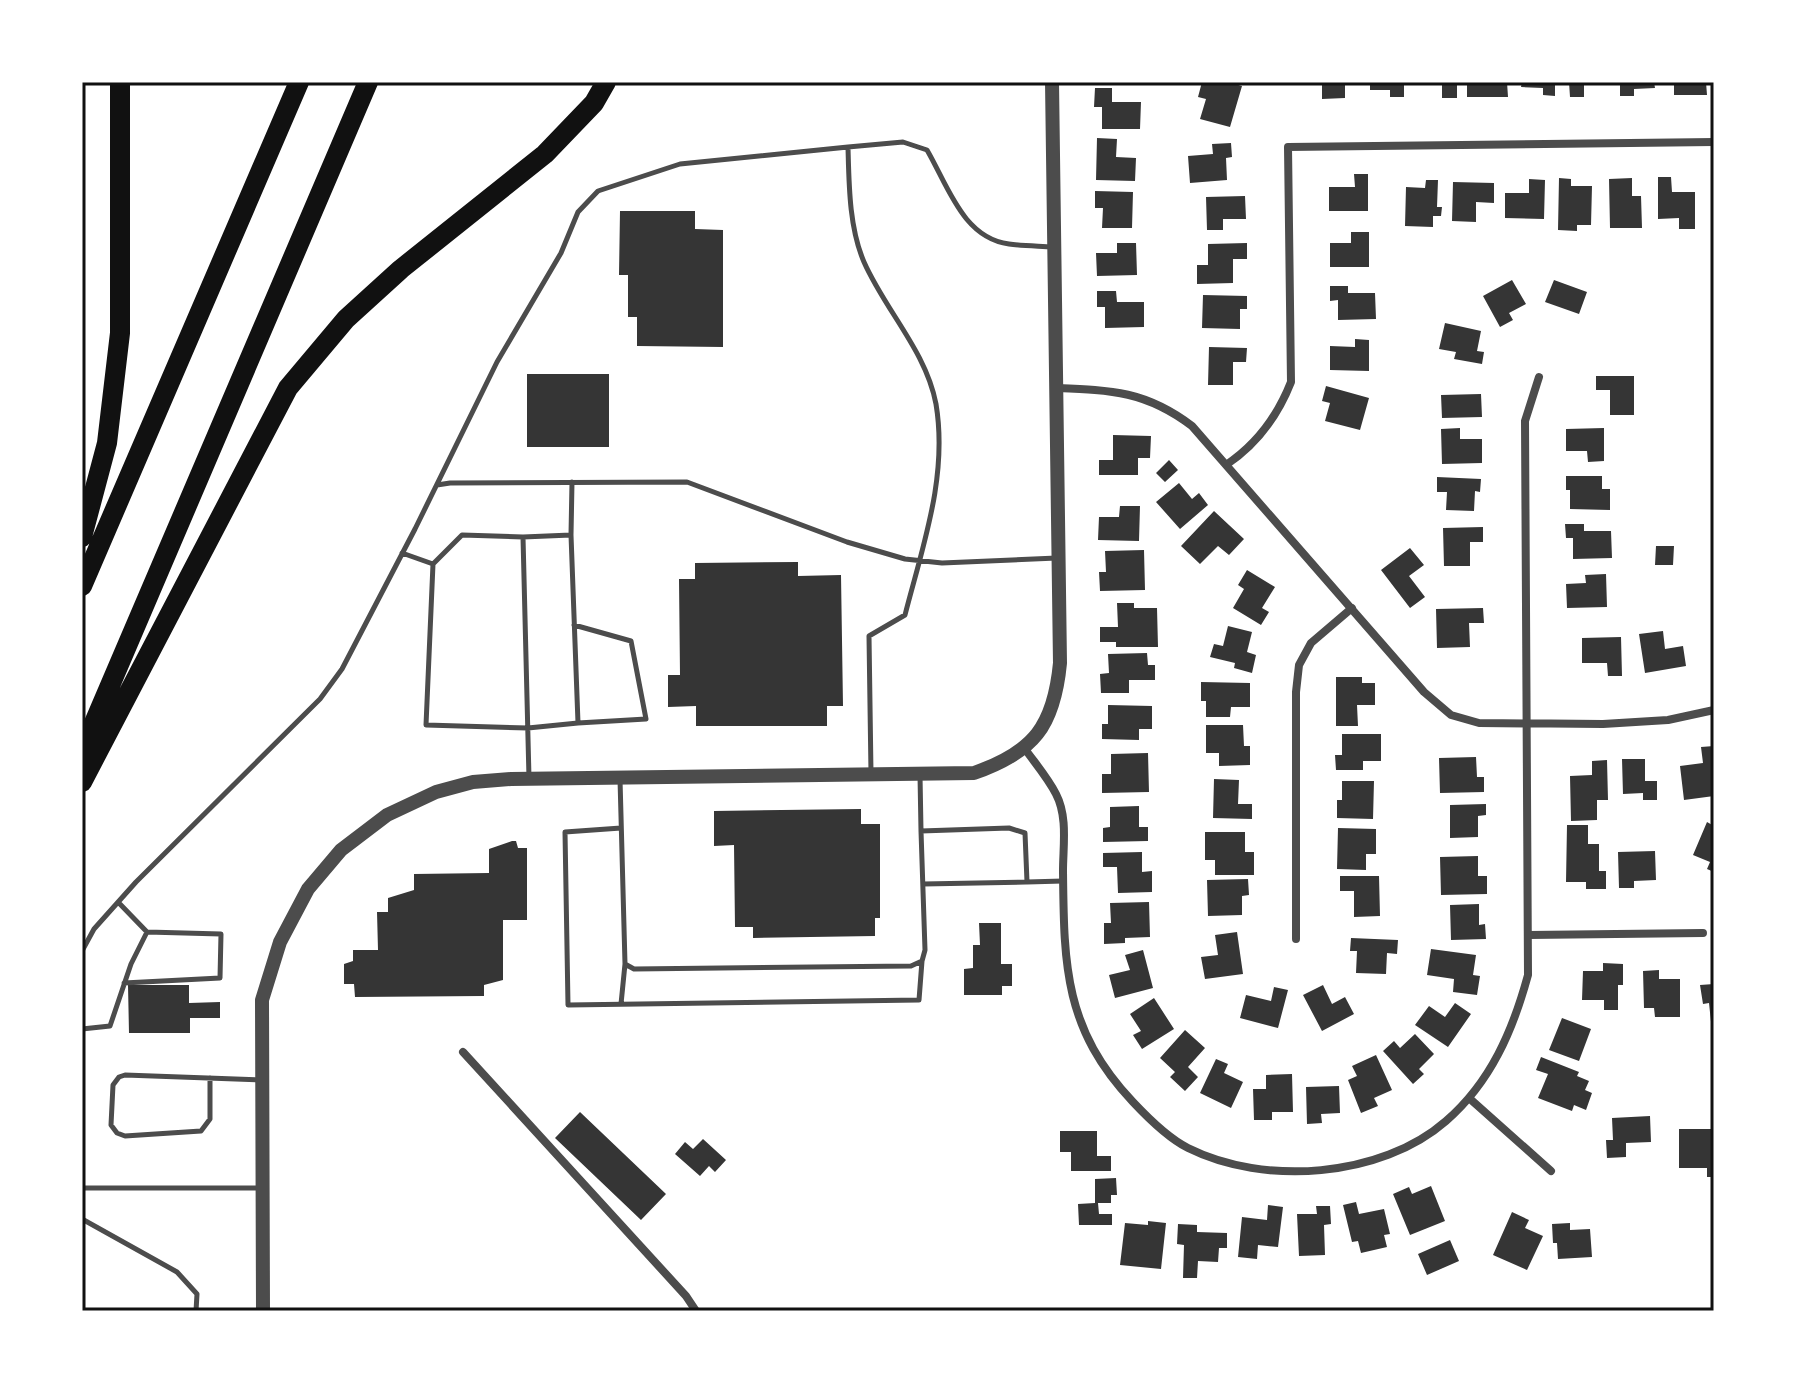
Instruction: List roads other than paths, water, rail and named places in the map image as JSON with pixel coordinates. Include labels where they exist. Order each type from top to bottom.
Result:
[{"type":"highway","points":[[82,537],[107,443],[120,333],[120,82]]},
{"type":"highway","points":[[82,586],[299,82]]},
{"type":"highway","points":[[82,751],[368,82]]},
{"type":"highway","points":[[82,782],[288,388],[346,319],[401,269],[545,154],[594,103],[606,82]]},
{"type":"street","points":[[263,1311],[262,1000],[280,942],[308,889],[341,850],[387,815],[436,792],[473,782],[974,773],[1000,764],[1025,749],[1045,723],[1057,695],[1060,663],[1052,82]]},
{"type":"street","points":[[1226,465],[1242,454],[1268,425],[1291,382],[1288,147],[1714,142]]},
{"type":"street","points":[[1025,749],[1056,794],[1063,815],[1064,947],[1071,996],[1085,1033],[1104,1067],[1162,1130],[1187,1148],[1226,1162],[1266,1170],[1318,1172],[1363,1163],[1406,1146],[1445,1123],[1489,1071],[1515,1021],[1528,975],[1525,421],[1539,377]]},
{"type":"street","points":[[1055,388],[1127,392],[1171,410],[1192,426],[1424,692],[1451,715],[1479,723],[1603,724],[1668,720],[1714,710]]},
{"type":"street","points":[[1296,939],[1296,692],[1299,665],[1311,643],[1352,608]]},
{"type":"street","points":[[1529,935],[1703,933]]},
{"type":"street","points":[[463,1052],[686,1296],[696,1311]]},
{"type":"street","points":[[1469,1098],[1551,1171]]},
{"type":"lane","points":[[82,951],[94,929],[118,902],[320,699],[342,669],[497,362],[561,253],[578,212],[598,191],[680,164],[903,142],[927,150],[960,210],[977,232],[1006,244],[1054,247]]},
{"type":"lane","points":[[848,147],[850,202],[862,258],[881,296],[924,366],[935,403],[939,452],[935,507],[905,615],[869,636],[871,775]]},
{"type":"lane","points":[[572,482],[578,723]]},
{"type":"lane","points":[[437,485],[687,482],[847,542],[919,560],[942,563],[1058,558]]},
{"type":"lane","points":[[571,535],[462,535],[433,564],[426,725],[528,728],[646,719],[631,641],[574,625]]},
{"type":"lane","points":[[523,537],[529,779]]},
{"type":"lane","points":[[402,553],[433,564]]},
{"type":"lane","points":[[621,828],[565,832],[568,1005],[919,1000],[925,950],[920,774]]},
{"type":"lane","points":[[620,778],[625,964],[621,1004]]},
{"type":"lane","points":[[921,831],[1009,828],[1025,833],[1027,882]]},
{"type":"lane","points":[[923,884],[1063,881]]},
{"type":"lane","points":[[118,902],[147,932],[221,934],[220,978],[124,983]]},
{"type":"lane","points":[[82,1029],[110,1026],[124,983],[147,932]]},
{"type":"lane","points":[[625,964],[634,969],[713,970],[911,966],[922,961]]},
{"type":"lane","points":[[210,1078],[210,1119],[201,1131],[125,1136],[117,1133],[111,1125],[113,1085],[119,1077],[210,1078],[262,1080]]},
{"type":"lane","points":[[82,1188],[263,1188]]},
{"type":"lane","points":[[82,1219],[177,1272],[197,1294],[196,1311]]}]
